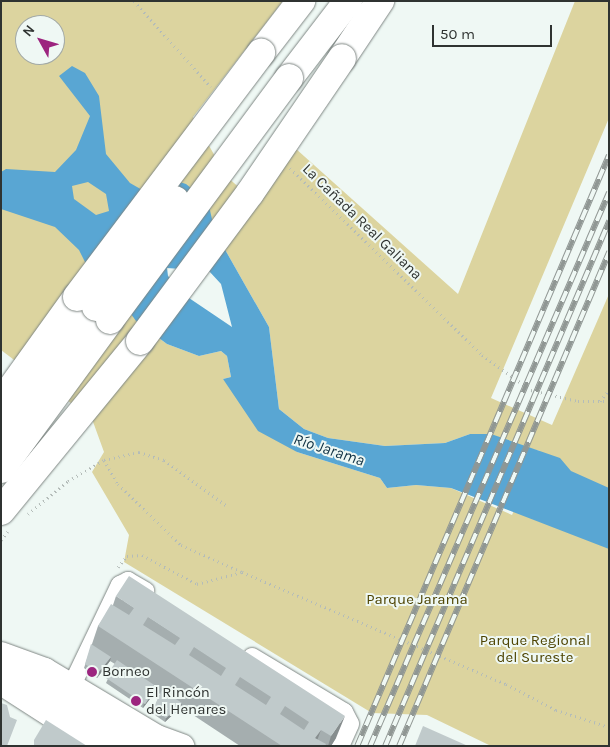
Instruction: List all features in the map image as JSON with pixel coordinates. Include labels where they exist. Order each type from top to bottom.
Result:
[{"type":"highway","points":[[275,66],[301,1]]},
{"type":"highway","points":[[1,469],[94,308],[324,1]]},
{"type":"highway","points":[[1,436],[275,66],[348,1]]},
{"type":"highway","points":[[13,517],[250,193],[380,1]]},
{"type":"highway","points":[[1,403],[94,308]]},
{"type":"street","points":[[72,685],[120,585],[128,581],[161,602]]},
{"type":"street","points":[[236,647],[344,712],[350,724],[340,746]]},
{"type":"street","points":[[1,654],[72,685],[157,737],[182,746]]},
{"type":"street","points":[[1,660],[28,693]]},
{"type":"street","points":[[1,674],[99,746]]},
{"type":"street","points":[[1,683],[28,693],[136,746]]},
{"type":"street","points":[[1,690],[28,693]]},
{"type":"path","points":[[134,1],[217,92]]},
{"type":"path","name":"La Cañada Real Galiana","points":[[284,162],[482,355],[531,390],[599,402],[609,402]]},
{"type":"path","points":[[599,402],[609,390]]},
{"type":"path","points":[[1,540],[13,517],[68,481],[104,460],[139,452],[164,460],[227,506]]},
{"type":"path","points":[[104,460],[118,484],[181,545],[506,684],[556,710],[609,727]]},
{"type":"path","points":[[120,585],[115,577],[118,568],[127,556],[142,554],[197,584],[242,572]]},
{"type":"green space","points":[[1,1],[283,1],[193,117],[226,176],[259,205],[295,148],[458,294],[575,1],[609,1],[609,118],[491,398],[552,425],[609,294],[609,746],[491,746],[427,715],[372,713],[124,562],[129,535],[92,472],[104,452],[92,419],[1,350]],"holes":[[[215,232],[269,327],[279,409],[304,429],[328,438],[385,446],[445,443],[470,434],[540,451],[512,515],[451,488],[416,485],[387,488],[380,478],[297,452],[223,379],[231,377],[227,356],[221,351],[199,356],[167,344],[136,321],[160,263]]]},
{"type":"water","name":"Río Jarama","points":[[72,66],[85,73],[99,96],[106,154],[130,183],[144,191],[170,179],[186,184],[208,202],[215,232],[269,327],[279,409],[304,429],[328,438],[385,446],[445,443],[470,434],[491,434],[560,458],[571,471],[609,488],[609,549],[451,488],[416,485],[387,488],[380,478],[297,452],[258,431],[223,379],[231,377],[227,356],[221,351],[199,356],[167,344],[136,321],[107,280],[90,272],[79,250],[55,227],[1,209],[1,172],[6,169],[55,172],[76,150],[90,116],[59,76]],"holes":[[[88,182],[106,194],[109,211],[96,215],[74,199],[72,186]],[[167,268],[209,271],[221,284],[232,327],[189,298],[168,276]]]},
{"type":"building","points":[[129,576],[345,716],[331,736],[321,730],[315,738],[326,744],[325,746],[282,746],[98,626],[111,604],[129,615],[134,608],[116,596]],"holes":[[[148,617],[180,638],[175,645],[143,625]],[[194,647],[226,668],[221,676],[189,655]],[[240,677],[271,697],[266,705],[235,685]],[[285,706],[309,722],[304,730],[280,714]]]},
{"type":"building","points":[[91,644],[111,657],[98,673],[85,664]]},
{"type":"building","points":[[117,660],[157,687],[145,704],[105,677]]},
{"type":"building","points":[[162,690],[182,703],[166,718],[153,709]]},
{"type":"building","points":[[1,703],[7,705],[10,717],[17,720],[7,746],[1,746]]},
{"type":"building","points":[[46,720],[87,746],[34,746],[34,740]]},
{"type":"building","points":[[423,726],[468,746],[415,746]]},
{"type":"railway","points":[[357,746],[609,155]]},
{"type":"railway","points":[[370,746],[609,192]]},
{"type":"railway","points":[[385,746],[609,221]]},
{"type":"railway","points":[[399,746],[609,252]]},
{"type":"place","name":"Borneo","points":[[92,672]]},
{"type":"place","name":"El Rincón del Henares","points":[[136,701]]},
{"type":"park label","name":"Parque Jarama","points":[[417,600]]},
{"type":"park label","name":"Parque Regional del Sureste","points":[[535,648]]}]
